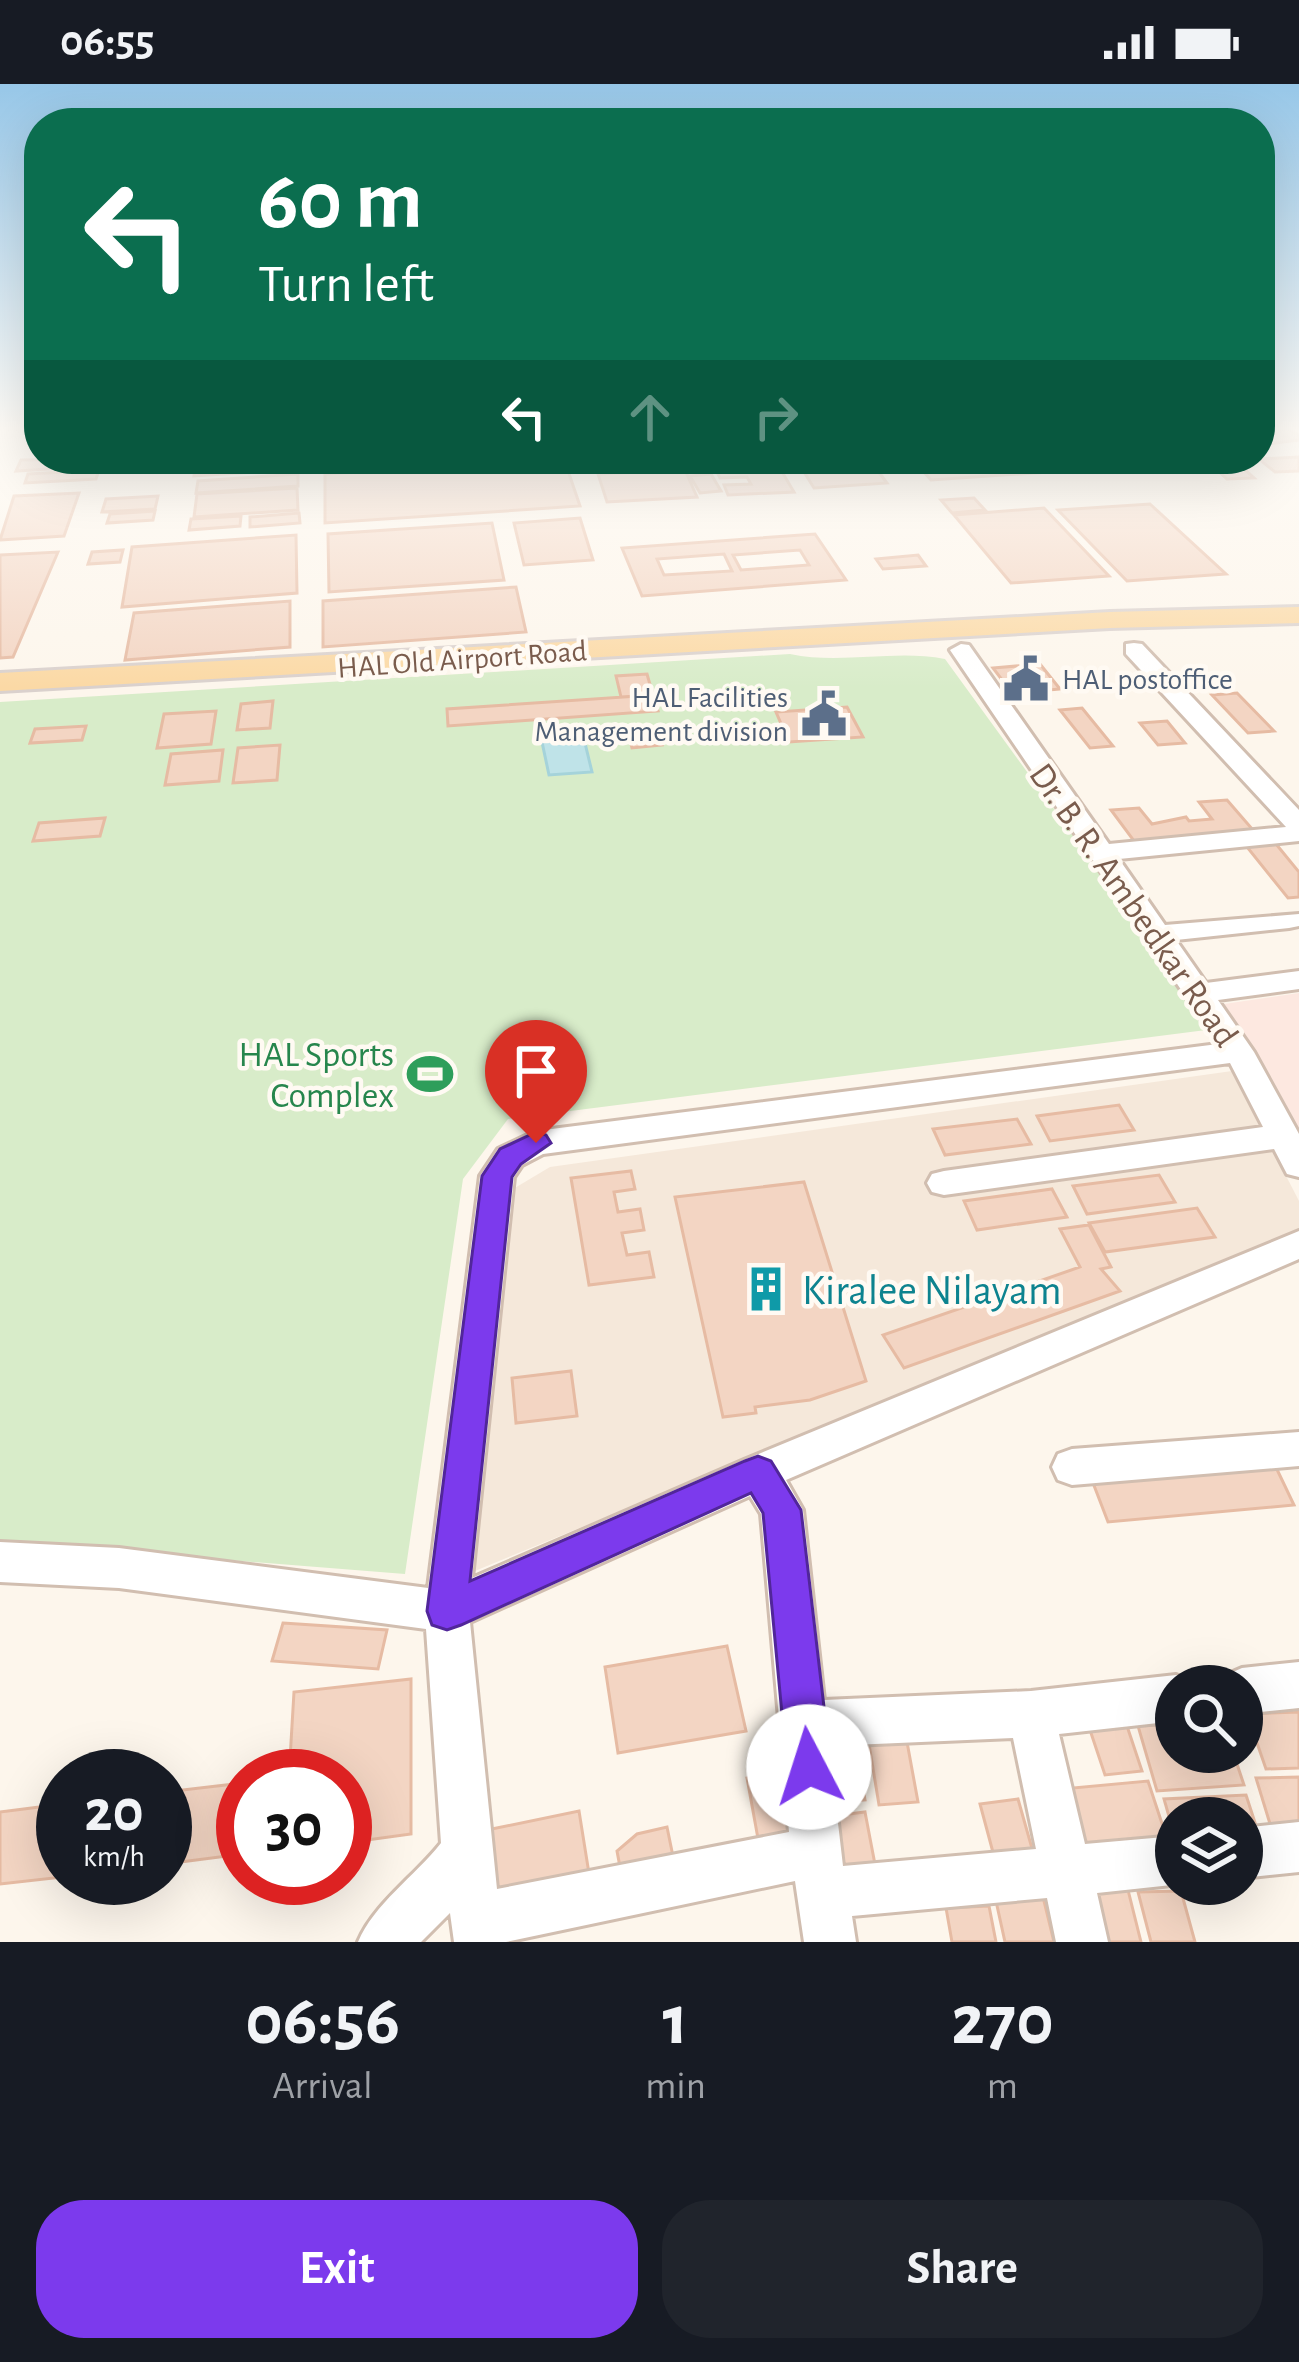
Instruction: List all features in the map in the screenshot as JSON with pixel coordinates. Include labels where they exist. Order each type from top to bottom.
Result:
[{"type":"main road","points":[[922,637],[937,626],[1030,616],[1299,605]]},
{"type":"main road","points":[[922,637],[1299,623]]},
{"type":"main road","points":[[922,637],[961,650],[1299,623]]},
{"type":"main road","name":"HAL Old Airport Road","points":[[0,687],[922,637]]},
{"type":"street","points":[[1134,649],[1299,829]]},
{"type":"street","name":"Dr. B. R. Ambedkar Road","points":[[961,650],[1239,1052],[1291,1150]]},
{"type":"street","points":[[1099,853],[1299,829]]},
{"type":"street","points":[[1158,934],[1288,920]]},
{"type":"street","points":[[1200,993],[1299,980]]},
{"type":"street","points":[[1155,1863],[479,1930],[466,1851],[447,1611],[497,1176],[510,1156],[536,1143],[1239,1052]]},
{"type":"street","points":[[944,1183],[1291,1150]]},
{"type":"street","points":[[0,1562],[119,1568],[447,1611],[758,1472],[1299,1244]]},
{"type":"street","points":[[1072,1467],[1299,1449]]},
{"type":"street","points":[[758,1472],[782,1510],[824,1896]]},
{"type":"street","points":[[1263,1689],[1299,1685]]},
{"type":"street","points":[[806,1724],[1030,1714],[1155,1700]]},
{"type":"street","points":[[1030,1714],[1082,1942]]},
{"type":"street","points":[[1263,1851],[1299,1847]]},
{"type":"street","points":[[385,1942],[434,1893],[466,1851]]},
{"type":"shaded area","points":[[1299,993],[1299,1134],[1224,1004]]},
{"type":"shaded area","points":[[1232,1071],[1299,1201],[1299,1232],[470,1573],[508,1192],[550,1167]]},
{"type":"green space","name":"HAL Sports Complex","points":[[790,654],[945,659],[1214,1029],[508,1119],[463,1179],[405,1574],[0,1542],[0,702]]},
{"type":"water","points":[[584,739],[592,772],[549,775],[542,742]]},
{"type":"building","points":[[8,515],[71,515],[64,536],[0,540]]},
{"type":"building","points":[[110,515],[154,515],[153,520],[107,523]]},
{"type":"building","points":[[299,515],[300,523],[250,527],[250,517]]},
{"type":"building","points":[[325,515],[449,515],[325,523]]},
{"type":"building","points":[[954,515],[1050,515],[1109,576],[1011,583]]},
{"type":"building","points":[[1063,515],[1162,515],[1226,574],[1127,581]]},
{"type":"building","points":[[241,516],[240,526],[189,530],[191,519]]},
{"type":"building","points":[[580,518],[593,560],[524,565],[514,523]]},
{"type":"building","points":[[492,523],[504,580],[329,592],[328,534]]},
{"type":"building","points":[[815,534],[846,580],[642,596],[622,548]],"holes":[[[800,550],[809,565],[741,570],[733,555]],[[724,554],[732,571],[664,575],[657,559]]]},
{"type":"building","points":[[296,535],[297,593],[122,607],[132,547]]},
{"type":"building","points":[[123,550],[120,562],[88,564],[92,552]]},
{"type":"building","points":[[58,552],[13,657],[0,658],[0,555]]},
{"type":"building","points":[[918,555],[926,566],[883,569],[876,559]]},
{"type":"building","points":[[516,587],[526,632],[323,647],[323,601]]},
{"type":"building","points":[[290,601],[290,647],[125,660],[134,613]]},
{"type":"building","name":"HAL postoffice","points":[[1040,664],[1060,689],[1012,693],[993,668]]},
{"type":"building","points":[[647,674],[653,695],[621,697],[616,676]]},
{"type":"building","points":[[1237,693],[1274,731],[1248,733],[1212,695]]},
{"type":"building","points":[[653,695],[658,711],[448,726],[447,709]]},
{"type":"building","points":[[273,701],[270,728],[237,730],[241,704]]},
{"type":"building","points":[[847,707],[863,737],[789,742],[776,712]]},
{"type":"building","points":[[1082,708],[1113,746],[1090,748],[1060,710]]},
{"type":"building","points":[[216,711],[211,744],[157,748],[164,714]]},
{"type":"building","points":[[1167,721],[1185,743],[1158,745],[1140,723]]},
{"type":"building","points":[[86,726],[82,740],[30,743],[35,729]]},
{"type":"building","points":[[657,730],[662,745],[632,748],[628,732]]},
{"type":"building","points":[[280,745],[277,780],[233,783],[238,748]]},
{"type":"building","points":[[223,750],[219,781],[165,785],[171,754]]},
{"type":"building","points":[[1227,800],[1253,830],[1134,841],[1111,810],[1139,808],[1152,824],[1186,817],[1189,821],[1212,819],[1199,802]]},
{"type":"building","points":[[105,818],[100,836],[33,841],[39,823]]},
{"type":"building","points":[[1276,844],[1299,872],[1299,897],[1288,898],[1247,847]]},
{"type":"building","points":[[1119,1105],[1134,1130],[1050,1141],[1037,1116]]},
{"type":"building","points":[[1017,1119],[1031,1144],[945,1155],[933,1129]]},
{"type":"building","points":[[631,1171],[635,1189],[614,1192],[618,1212],[640,1209],[644,1230],[622,1233],[627,1255],[649,1252],[654,1277],[589,1285],[571,1178]]},
{"type":"building","points":[[1159,1175],[1175,1202],[1087,1214],[1073,1186]]},
{"type":"building","name":"Kiralee Nilayam","points":[[804,1182],[866,1381],[810,1400],[755,1407],[756,1413],[723,1417],[675,1197]]},
{"type":"building","points":[[1052,1189],[1067,1217],[977,1230],[964,1201]]},
{"type":"building","points":[[1197,1208],[1215,1237],[1105,1252],[1089,1223]]},
{"type":"building","points":[[1089,1225],[1111,1267],[1101,1269],[1120,1291],[904,1368],[883,1335],[1080,1267],[1060,1229]]},
{"type":"building","points":[[571,1371],[577,1416],[516,1423],[512,1378]]},
{"type":"building","points":[[1272,1459],[1294,1505],[1108,1522],[1090,1475]]},
{"type":"building","points":[[283,1623],[387,1630],[378,1669],[272,1661]]},
{"type":"building","points":[[727,1646],[746,1731],[618,1753],[605,1667]]},
{"type":"building","points":[[411,1679],[411,1834],[372,1839],[372,1749],[291,1749],[294,1692]]},
{"type":"building","points":[[1299,1712],[1299,1768],[1266,1769],[1263,1713]]},
{"type":"building","points":[[1155,1725],[1155,1773],[1240,1773],[1244,1785],[1157,1791],[1138,1726]]},
{"type":"building","points":[[1127,1726],[1142,1771],[1105,1775],[1090,1730]]},
{"type":"building","points":[[855,1740],[865,1800],[828,1803],[819,1742]]},
{"type":"building","points":[[907,1742],[918,1802],[879,1805],[869,1744]]},
{"type":"building","points":[[792,1772],[805,1837],[759,1844],[747,1778]]},
{"type":"building","points":[[1299,1777],[1299,1836],[1274,1837],[1256,1778]]},
{"type":"building","points":[[1148,1781],[1155,1802],[1155,1852],[1070,1860],[1051,1790]]},
{"type":"building","points":[[216,1786],[216,1857],[192,1861],[192,1789]]},
{"type":"building","points":[[1018,1799],[1037,1866],[998,1871],[980,1804]]},
{"type":"building","points":[[36,1807],[36,1880],[0,1884],[0,1812]]},
{"type":"building","points":[[579,1811],[591,1886],[496,1906],[487,1830]]},
{"type":"building","points":[[865,1812],[877,1875],[836,1879],[825,1817]]},
{"type":"building","points":[[667,1827],[676,1871],[623,1883],[617,1851],[637,1834]]},
{"type":"building","points":[[1128,1890],[1141,1942],[1086,1942],[1074,1894]]},
{"type":"building","points":[[1138,1892],[1155,1892],[1155,1905],[1185,1905],[1195,1942],[1151,1942]]},
{"type":"building","points":[[1043,1897],[1054,1942],[1005,1942],[996,1901]]},
{"type":"building","points":[[989,1906],[996,1942],[952,1942],[946,1908]]},
{"type":"place","name":"HAL postoffice","points":[[1026,679]]},
{"type":"place","name":"HAL Facilities Management division","points":[[824,714]]},
{"type":"place","name":"HAL Sports Complex","points":[[430,1074]]},
{"type":"place","name":"Kiralee Nilayam","points":[[766,1289]]},
{"type":"route","points":[[536,1143],[510,1156],[497,1176],[447,1611],[758,1472],[782,1510],[809,1767]]}]
